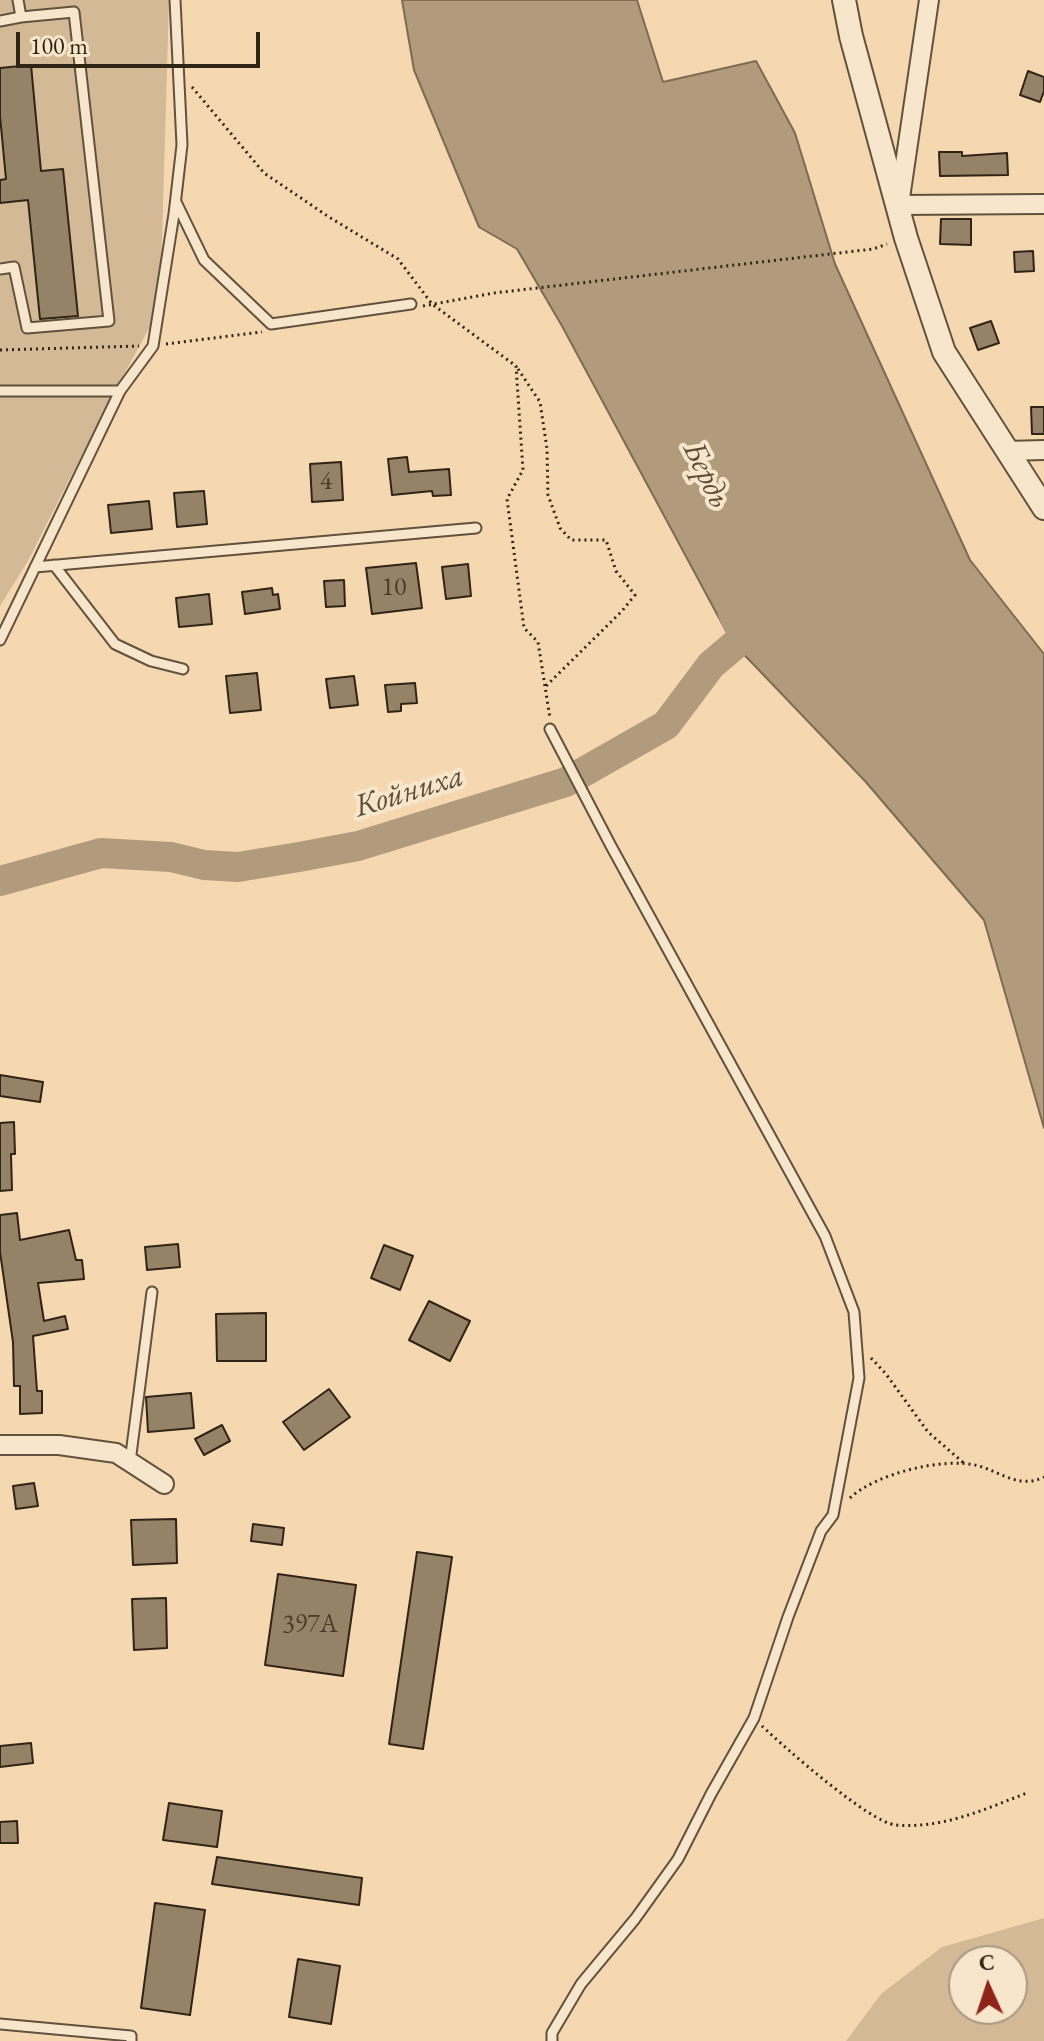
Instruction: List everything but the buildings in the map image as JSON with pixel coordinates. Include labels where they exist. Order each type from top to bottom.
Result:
[{"type":"street","points":[[844,0],[906,238],[944,352],[1044,508]]},
{"type":"street","points":[[899,205],[929,0]]},
{"type":"street","points":[[899,205],[1044,204]]},
{"type":"street","points":[[1006,451],[1044,450]]},
{"type":"street","points":[[0,1445],[74,1447],[116,1453],[164,1484]]},
{"type":"lane","points":[[18,0],[21,17]]},
{"type":"lane","points":[[0,640],[120,391],[153,346],[182,145],[175,0]]},
{"type":"lane","points":[[0,21],[74,12],[109,321],[27,328],[14,267],[0,269]]},
{"type":"lane","points":[[176,202],[204,260],[271,324],[414,305]]},
{"type":"lane","points":[[0,391],[120,391]]},
{"type":"lane","points":[[35,567],[476,528]]},
{"type":"lane","points":[[54,565],[115,644],[151,661],[183,669]]},
{"type":"lane","points":[[550,729],[825,1236],[854,1312],[859,1378],[833,1515],[821,1531],[754,1718],[678,1859],[635,1919],[581,1984],[552,2033],[552,2041]]},
{"type":"lane","points":[[130,1462],[152,1292]]},
{"type":"lane","points":[[0,2024],[131,2036],[131,2041]]},
{"type":"path","points":[[180,73],[264,173],[398,259],[432,304],[516,366],[540,402],[547,449],[548,495],[560,528],[571,540],[606,540],[616,571],[635,595],[544,688]]},
{"type":"path","points":[[414,305],[873,249]]},
{"type":"path","points":[[0,350],[153,346],[275,330]]},
{"type":"path","points":[[516,366],[523,470],[507,499],[524,628],[538,642],[550,711],[550,729]]},
{"type":"path","points":[[856,1343],[886,1374],[928,1432],[966,1465]]},
{"type":"path","points":[[833,1515],[862,1487],[907,1471],[948,1463],[978,1466],[1010,1480],[1036,1481],[1044,1477]]},
{"type":"path","points":[[754,1718],[790,1753],[847,1797],[893,1826],[957,1820],[1027,1793]]},
{"type":"shaded area","points":[[0,0],[169,0],[160,308],[28,561],[0,606]]},
{"type":"shaded area","points":[[1044,1918],[1044,2041],[846,2041],[881,1994],[948,1945],[948,2025],[1028,2025],[1028,1945],[949,1945]]},
{"type":"water","name":"Бердь","points":[[402,0],[637,0],[663,82],[756,61],[795,133],[835,264],[970,560],[1044,654],[1044,1128],[984,920],[865,781],[732,642],[562,326],[517,249],[479,227],[414,70]]},
{"type":"waterway","name":"Койниха","points":[[0,881],[101,853],[171,857],[204,865],[238,867],[299,857],[358,846],[566,782],[666,725],[711,665],[744,637],[733,613]]}]
